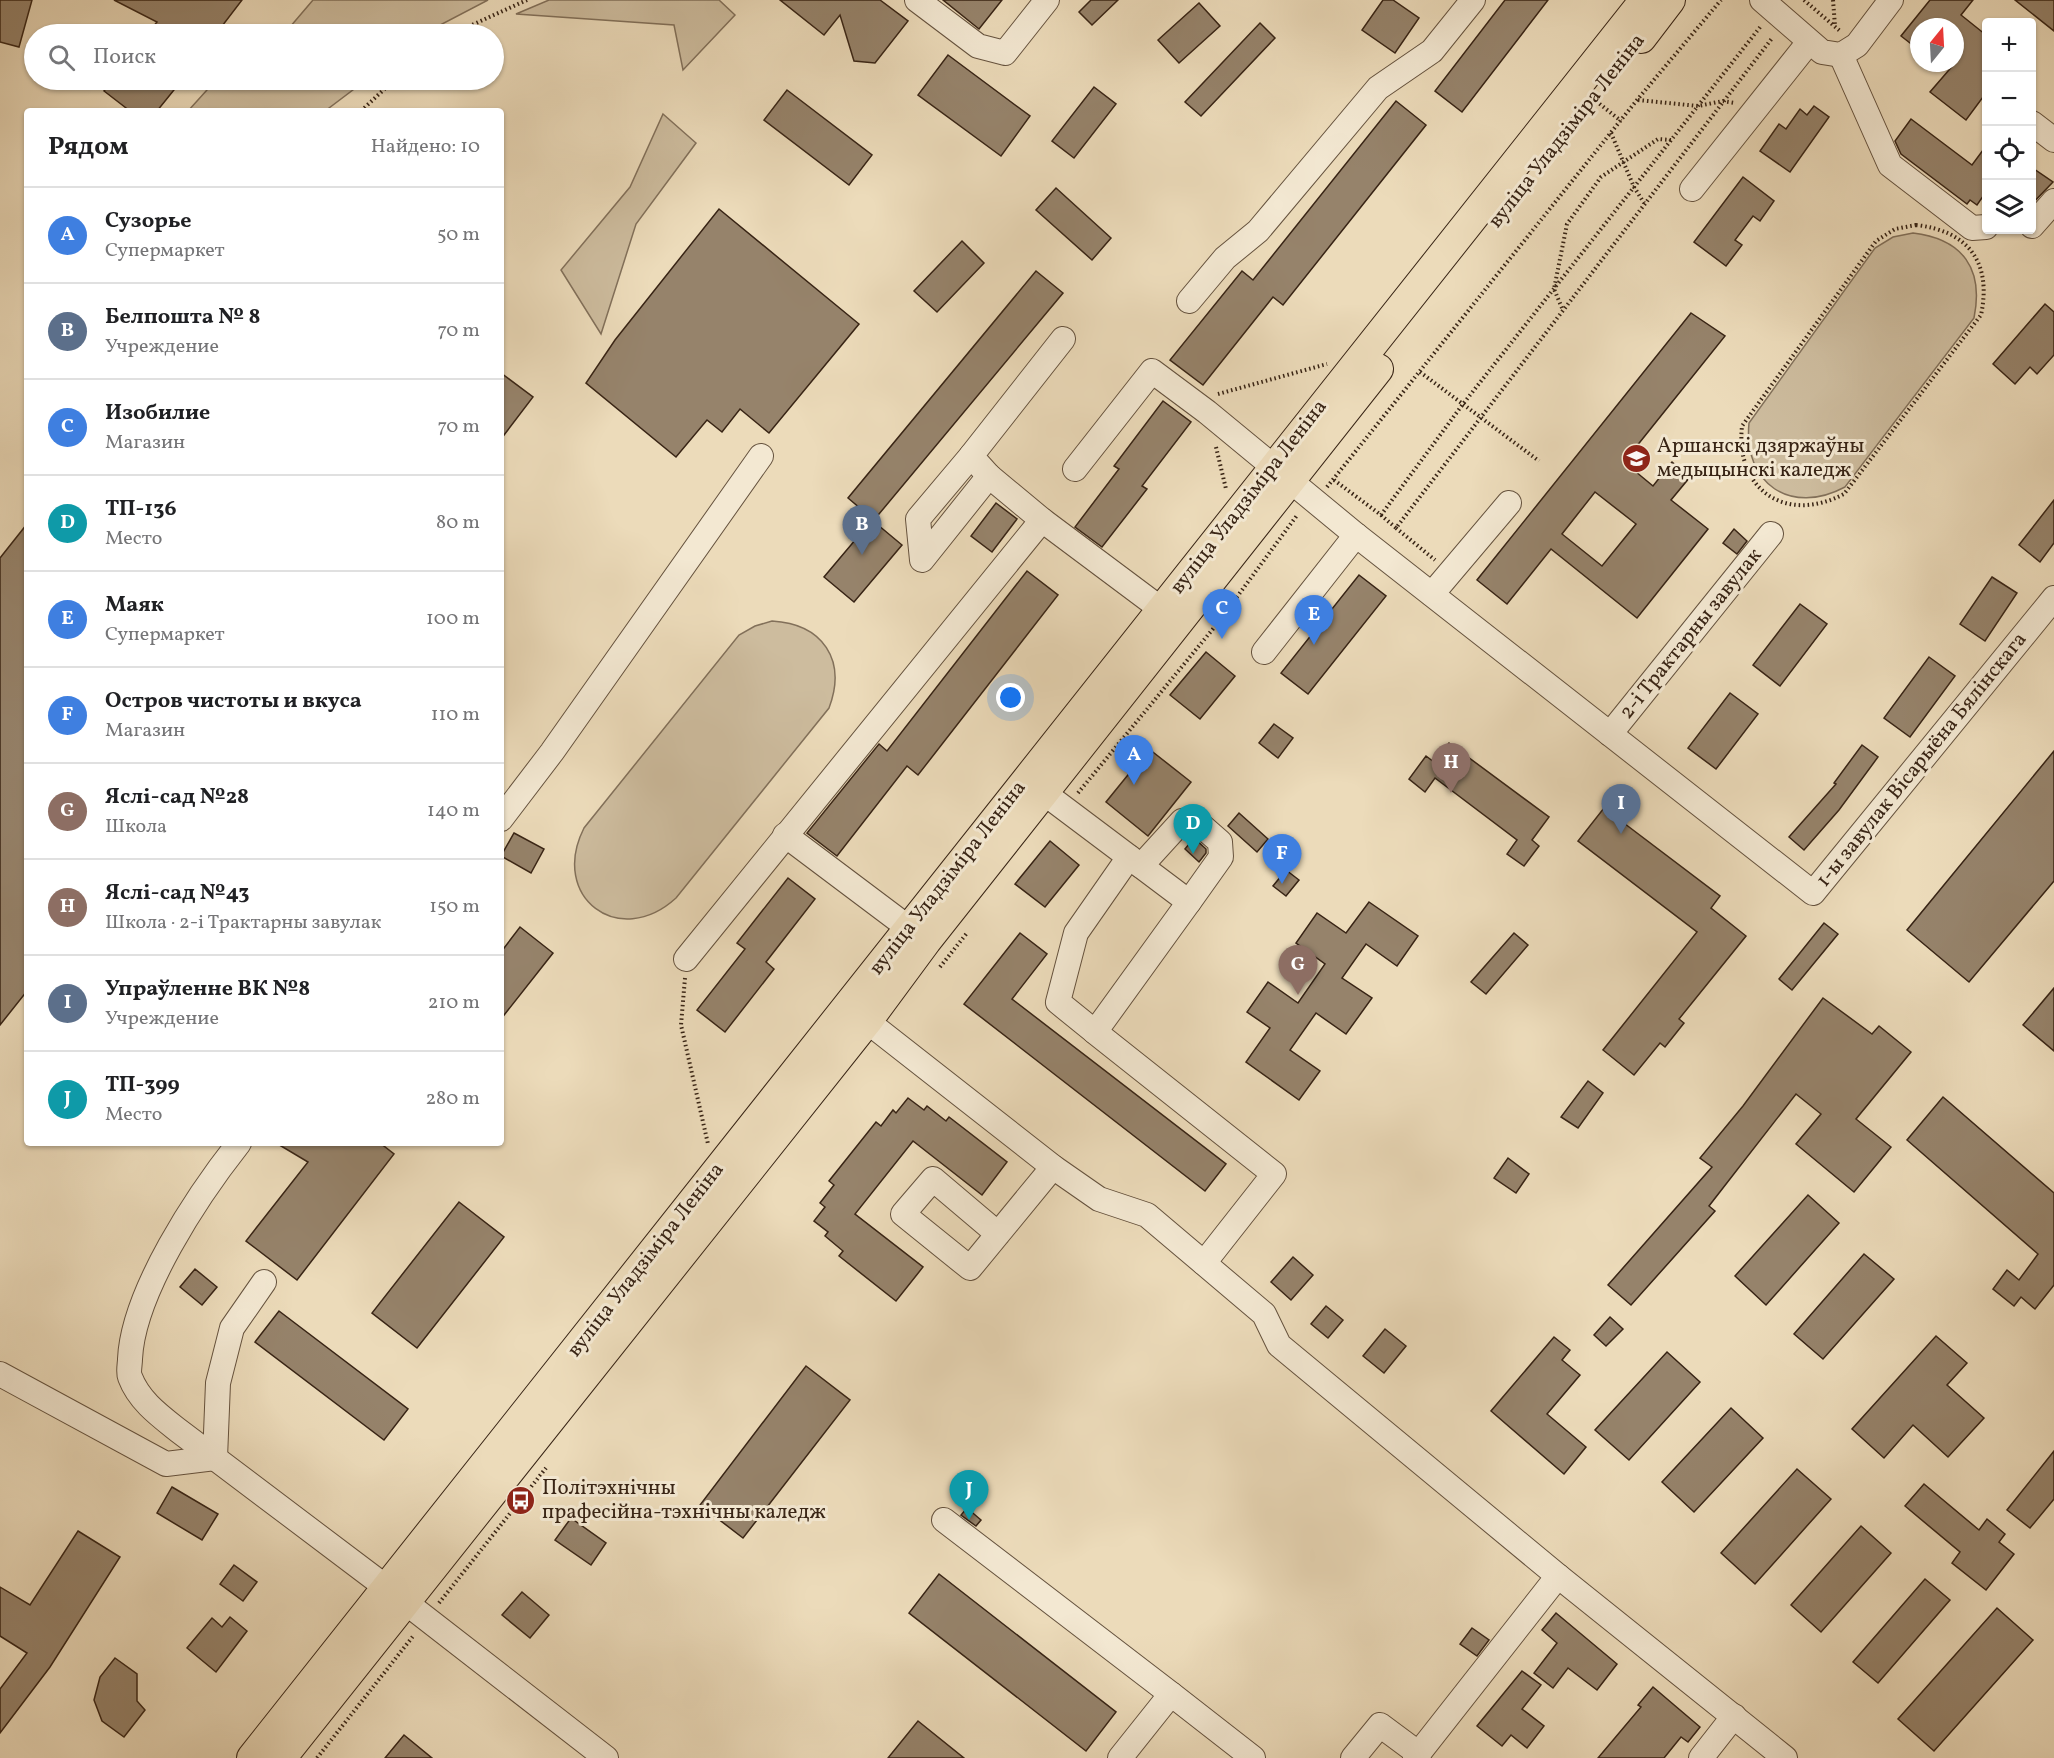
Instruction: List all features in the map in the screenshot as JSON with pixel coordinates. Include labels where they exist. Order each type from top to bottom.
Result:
[{"type":"main road","name":"вуліца Уладзіміра Леніна","points":[[917,935],[1055,800],[1281,475],[1645,0]]},
{"type":"main road","name":"вуліца Уладзіміра Леніна","points":[[280,1758],[406,1603],[857,1014],[1161,609],[1281,475],[1592,99],[1670,0]]},
{"type":"main road","name":"вуліца Уладзіміра Леніна","points":[[252,1758],[406,1603]]},
{"type":"street","points":[[917,0],[978,46],[1005,53],[1047,0]]},
{"type":"street","points":[[1189,301],[1225,258],[1258,231],[1378,88],[1432,51],[1473,0]]},
{"type":"street","points":[[1774,11],[1822,52],[1849,50],[1891,0]]},
{"type":"street","points":[[1692,189],[1809,42]]},
{"type":"street","points":[[1849,50],[1890,165],[1972,228],[1982,227]]},
{"type":"street","points":[[2035,126],[2054,140]]},
{"type":"street","points":[[2036,221],[2054,201]]},
{"type":"street","points":[[989,476],[922,560],[918,519],[1063,339]]},
{"type":"street","points":[[1076,469],[1152,371],[1207,412],[1356,535],[1610,734]]},
{"type":"street","points":[[504,815],[552,752],[761,456]]},
{"type":"street","points":[[971,456],[989,476],[1042,520],[1161,609]]},
{"type":"street","points":[[1432,594],[1509,503]]},
{"type":"street","points":[[686,959],[1042,520]]},
{"type":"street","name":"2-і Трактарны завулак","points":[[1610,734],[1771,534]]},
{"type":"street","points":[[1264,652],[1356,535]]},
{"type":"street","name":"1-ы завулак Вісарыёна Бялінскага","points":[[1610,734],[1813,893],[2054,598]]},
{"type":"street","points":[[1055,800],[1189,902]]},
{"type":"street","points":[[1095,1032],[1221,857],[1220,842],[1196,821],[1182,821],[1135,862],[1076,933],[1058,1002],[1095,1032],[1274,1174],[1204,1263]]},
{"type":"street","points":[[785,835],[917,935]]},
{"type":"street","points":[[857,1014],[1053,1167],[1099,1199],[1147,1215],[1264,1314],[1279,1345],[1558,1576],[1785,1758]]},
{"type":"street","points":[[237,1146],[183,1223],[142,1305],[130,1347],[129,1376],[147,1404],[606,1758]]},
{"type":"street","points":[[998,1233],[1053,1167]]},
{"type":"street","points":[[215,1458],[218,1383],[232,1328],[264,1282]]},
{"type":"street","points":[[0,1374],[166,1464],[215,1458]]},
{"type":"street","points":[[944,1520],[1253,1758]]},
{"type":"street","points":[[1353,1758],[1380,1725],[1417,1756],[1558,1576]]},
{"type":"street","points":[[1120,1758],[1171,1694]]},
{"type":"street","points":[[1701,1758],[1734,1716]]},
{"type":"path","points":[[474,24],[527,0]]},
{"type":"path","points":[[1322,492],[1334,480],[1637,100],[1721,0]]},
{"type":"path","points":[[1381,515],[1463,404],[1774,11],[1803,0],[1835,26],[1849,50]]},
{"type":"path","points":[[1833,0],[1835,26]]},
{"type":"path","points":[[1396,528],[1723,102],[1774,11]]},
{"type":"path","points":[[364,108],[383,90]]},
{"type":"path","points":[[1592,99],[1621,121]]},
{"type":"path","points":[[1637,100],[1698,106],[1723,102],[1760,105]]},
{"type":"path","points":[[1611,133],[1625,161],[1634,187],[1644,203]]},
{"type":"path","points":[[1563,309],[1554,289],[1567,224],[1601,177],[1658,140],[1672,140]]},
{"type":"path","points":[[1916,225],[1938,227],[1958,237],[1973,252],[1982,272],[1985,293],[1981,315],[1844,494],[1827,504],[1807,507],[1787,505],[1769,496],[1754,483],[1744,466],[1740,446],[1742,426],[1876,241],[1895,229],[1916,225]]},
{"type":"path","points":[[1226,490],[1207,412],[1214,396],[1330,363]]},
{"type":"path","points":[[1420,372],[1539,461]]},
{"type":"path","points":[[1334,480],[1450,572]]},
{"type":"path","points":[[1055,800],[1217,624],[1300,511]]},
{"type":"path","points":[[937,971],[973,925]]},
{"type":"path","points":[[686,959],[681,1025],[709,1148]]},
{"type":"path","points":[[317,1758],[406,1603],[553,1459]]},
{"type":"shaded area","points":[[313,0],[488,0],[442,24],[293,24]]},
{"type":"shaded area","points":[[549,0],[719,0],[735,15],[683,70],[674,25],[516,14]]},
{"type":"shaded area","points":[[207,90],[353,90],[329,108],[191,108]]},
{"type":"shaded area","points":[[663,114],[696,143],[636,224],[601,334],[561,270],[630,187]]},
{"type":"shaded area","points":[[1913,233],[1945,242],[1966,259],[1976,285],[1974,318],[1845,487],[1825,495],[1806,498],[1789,496],[1774,489],[1762,478],[1754,463],[1749,444],[1749,423],[1875,248],[1893,237]]},
{"type":"shaded area","points":[[772,621],[805,629],[817,637],[826,648],[832,660],[835,675],[834,691],[829,708],[676,898],[654,913],[633,919],[613,917],[596,908],[583,894],[576,875],[576,853],[584,828],[739,635],[755,626]]},
{"type":"building","points":[[0,0],[32,0],[19,47],[0,42]]},
{"type":"building","points":[[114,0],[242,0],[224,24],[155,24],[157,22]]},
{"type":"building","points":[[780,0],[880,0],[908,21],[875,63],[854,61],[840,15],[824,35]]},
{"type":"building","points":[[943,0],[1002,0],[979,29]]},
{"type":"building","points":[[1091,0],[1118,0],[1092,25],[1079,12]]},
{"type":"building","points":[[1383,0],[1393,0],[1419,18],[1395,53],[1362,30]]},
{"type":"building","points":[[1505,0],[1548,0],[1462,112],[1435,91]]},
{"type":"building","points":[[1930,0],[1973,0],[1961,15],[1982,32],[1982,98],[1966,120],[1930,92],[1947,72],[1964,72],[1964,18],[1916,18]]},
{"type":"building","points":[[2015,0],[2054,0],[2054,31]]},
{"type":"building","points":[[1199,3],[1220,26],[1179,63],[1158,40]]},
{"type":"building","points":[[1260,23],[1275,38],[1201,116],[1185,102]]},
{"type":"building","points":[[1910,25],[1910,43],[1901,36]]},
{"type":"building","points":[[948,55],[1030,116],[1001,156],[918,95]]},
{"type":"building","points":[[1094,87],[1116,104],[1074,158],[1052,141]]},
{"type":"building","points":[[174,90],[159,108],[126,108],[104,91]]},
{"type":"building","points":[[787,90],[872,155],[849,185],[764,120]]},
{"type":"building","points":[[1396,101],[1426,125],[1283,305],[1273,297],[1203,385],[1170,360],[1242,271],[1253,280]]},
{"type":"building","points":[[1814,106],[1829,117],[1790,172],[1760,151],[1779,124],[1786,129],[1800,109],[1807,115]]},
{"type":"building","points":[[1911,119],[1972,165],[1982,151],[1982,198],[1977,205],[1970,200],[1967,204],[1901,154],[1895,141]]},
{"type":"building","points":[[2036,170],[2053,182],[2036,200]]},
{"type":"building","points":[[1743,177],[1774,201],[1760,221],[1753,216],[1735,240],[1742,245],[1726,266],[1694,242]]},
{"type":"building","points":[[1056,188],[1111,238],[1092,260],[1036,210]]},
{"type":"building","points":[[719,209],[859,324],[769,433],[740,409],[722,432],[707,420],[676,457],[586,383],[615,340]]},
{"type":"building","points":[[962,241],[984,263],[937,312],[914,291]]},
{"type":"building","points":[[1036,271],[1063,293],[874,520],[848,498]]},
{"type":"building","points":[[2045,304],[2054,312],[2054,355],[2037,374],[2030,367],[2015,384],[1993,364]]},
{"type":"building","points":[[1691,313],[1725,336],[1624,462],[1653,486],[1672,462],[1690,477],[1671,500],[1708,529],[1637,618],[1551,549],[1507,604],[1477,580]],"holes":[[[1595,492],[1636,524],[1602,566],[1562,534]]]},
{"type":"building","points":[[504,375],[533,397],[504,435]]},
{"type":"building","points":[[1163,401],[1191,422],[1142,486],[1147,489],[1102,547],[1075,527],[1119,469],[1114,466]]},
{"type":"building","points":[[2054,500],[2054,543],[2040,562],[2019,545]]},
{"type":"building","points":[[996,503],[1017,519],[992,552],[971,536]]},
{"type":"building","points":[[872,520],[902,545],[854,602],[824,577]]},
{"type":"building","points":[[24,528],[24,995],[0,1025],[0,558]]},
{"type":"building","points":[[1734,529],[1747,541],[1737,554],[1723,543]]},
{"type":"building","points":[[1027,571],[1058,595],[918,775],[907,766],[837,856],[807,833],[879,744],[887,751]]},
{"type":"building","points":[[1359,575],[1386,596],[1308,694],[1281,673]]},
{"type":"building","points":[[1992,577],[2017,593],[1985,641],[1960,624]]},
{"type":"building","points":[[1800,604],[1827,624],[1780,686],[1753,665]]},
{"type":"building","points":[[1206,652],[1235,676],[1200,719],[1170,695]]},
{"type":"building","points":[[1929,657],[1955,676],[1910,737],[1884,718]]},
{"type":"building","points":[[1730,693],[1758,714],[1716,769],[1688,748]]},
{"type":"building","points":[[1274,724],[1293,738],[1278,758],[1259,743]]},
{"type":"building","points":[[1449,743],[1549,817],[1532,840],[1539,846],[1524,866],[1507,854],[1517,840],[1435,778],[1425,792],[1409,779],[1426,756],[1434,762]]},
{"type":"building","points":[[1862,745],[1878,757],[1839,810],[1804,850],[1789,837],[1836,784],[1834,783]]},
{"type":"building","points":[[1149,749],[1191,782],[1148,836],[1106,802]]},
{"type":"building","points":[[2054,751],[2054,881],[1969,982],[1907,930]]},
{"type":"building","points":[[1604,808],[1720,896],[1711,908],[1746,936],[1679,1019],[1684,1023],[1665,1047],[1660,1043],[1634,1075],[1603,1050],[1697,932],[1578,841]]},
{"type":"building","points":[[1239,813],[1268,839],[1257,852],[1228,826]]},
{"type":"building","points":[[514,833],[544,849],[531,873],[504,858],[504,851]]},
{"type":"building","points":[[1194,838],[1206,849],[1206,853],[1199,862],[1185,849]]},
{"type":"building","points":[[1050,841],[1079,865],[1045,907],[1015,884]]},
{"type":"building","points":[[1286,870],[1299,880],[1286,896],[1273,886]]},
{"type":"building","points":[[788,878],[815,899],[766,962],[774,969],[725,1032],[697,1010],[745,949],[737,943]]},
{"type":"building","points":[[1369,902],[1418,936],[1397,966],[1366,944],[1342,978],[1372,998],[1346,1034],[1316,1013],[1290,1050],[1320,1071],[1299,1100],[1246,1062],[1270,1028],[1247,1012],[1268,982],[1298,1003],[1325,964],[1296,943],[1317,913],[1346,933]]},
{"type":"building","points":[[1824,923],[1838,934],[1792,990],[1779,979]]},
{"type":"building","points":[[520,927],[553,953],[504,1015],[504,948]]},
{"type":"building","points":[[1020,933],[1047,954],[1012,999],[1226,1164],[1205,1191],[964,1004]]},
{"type":"building","points":[[1514,933],[1528,945],[1486,994],[1471,982]]},
{"type":"building","points":[[2054,988],[2054,1051],[2023,1025]]},
{"type":"building","points":[[1823,998],[1872,1034],[1879,1026],[1911,1052],[1856,1119],[1891,1147],[1854,1192],[1796,1144],[1821,1114],[1796,1094],[1709,1206],[1715,1211],[1631,1305],[1608,1285],[1712,1167],[1700,1158],[1743,1106]]},
{"type":"building","points":[[1588,1081],[1603,1093],[1578,1128],[1561,1117]]},
{"type":"building","points":[[1943,1097],[2054,1193],[2054,1285],[2035,1309],[2021,1297],[2014,1306],[1993,1289],[2007,1270],[2019,1280],[2038,1254],[1907,1140]]},
{"type":"building","points":[[908,1098],[924,1110],[927,1106],[946,1121],[949,1117],[1007,1162],[982,1195],[913,1141],[855,1214],[923,1267],[896,1301],[839,1256],[843,1251],[825,1236],[828,1232],[814,1221],[825,1207],[820,1203],[834,1185],[829,1181],[876,1122],[881,1126],[893,1110],[896,1113]]},
{"type":"building","points":[[281,1146],[384,1146],[394,1154],[297,1280],[246,1241],[308,1162]]},
{"type":"building","points":[[1508,1158],[1529,1174],[1516,1193],[1494,1178]]},
{"type":"building","points":[[1808,1195],[1839,1223],[1766,1305],[1735,1276]]},
{"type":"building","points":[[459,1202],[504,1237],[417,1348],[372,1313]]},
{"type":"building","points":[[1864,1254],[1894,1279],[1823,1359],[1794,1334]]},
{"type":"building","points":[[1293,1257],[1313,1275],[1291,1300],[1271,1282]]},
{"type":"building","points":[[195,1269],[217,1287],[202,1305],[180,1287]]},
{"type":"building","points":[[1326,1306],[1343,1320],[1328,1338],[1311,1324]]},
{"type":"building","points":[[279,1311],[408,1409],[384,1440],[255,1342]]},
{"type":"building","points":[[1610,1317],[1623,1329],[1606,1346],[1594,1335]]},
{"type":"building","points":[[1385,1329],[1406,1346],[1384,1373],[1363,1356]]},
{"type":"building","points":[[1936,1336],[1967,1363],[1947,1385],[1984,1418],[1948,1457],[1913,1425],[1884,1458],[1852,1429]]},
{"type":"building","points":[[1554,1337],[1570,1350],[1562,1360],[1580,1375],[1547,1414],[1586,1447],[1564,1474],[1491,1411]]},
{"type":"building","points":[[1667,1352],[1700,1382],[1629,1460],[1595,1430]]},
{"type":"building","points":[[806,1366],[850,1400],[743,1538],[700,1505]]},
{"type":"building","points":[[1731,1408],[1763,1438],[1694,1512],[1662,1482]]},
{"type":"building","points":[[2054,1451],[2054,1499],[2030,1528],[2007,1510]]},
{"type":"building","points":[[1797,1469],[1831,1499],[1755,1584],[1721,1553]]},
{"type":"building","points":[[1924,1484],[1979,1530],[1987,1519],[2005,1534],[1999,1542],[2014,1554],[1986,1590],[1952,1563],[1960,1552],[1905,1506]]},
{"type":"building","points":[[172,1487],[218,1514],[202,1540],[157,1513]]},
{"type":"building","points":[[967,1508],[981,1520],[976,1526],[961,1515]]},
{"type":"building","points":[[571,1518],[606,1543],[591,1565],[555,1540]]},
{"type":"building","points":[[1861,1526],[1891,1553],[1821,1632],[1791,1605]]},
{"type":"building","points":[[78,1531],[120,1557],[50,1667],[0,1733],[0,1689],[27,1653],[0,1636],[0,1587],[30,1605]]},
{"type":"building","points":[[234,1565],[257,1582],[243,1601],[220,1584]]},
{"type":"building","points":[[939,1574],[1116,1712],[1086,1751],[909,1613]]},
{"type":"building","points":[[1925,1579],[1950,1600],[1878,1683],[1853,1662]]},
{"type":"building","points":[[522,1592],[549,1615],[530,1638],[502,1615]]},
{"type":"building","points":[[1997,1608],[2033,1640],[1934,1751],[1898,1719]]},
{"type":"building","points":[[1556,1613],[1617,1664],[1597,1690],[1568,1668],[1553,1688],[1534,1673],[1557,1643],[1542,1630]]},
{"type":"building","points":[[230,1617],[247,1631],[216,1672],[187,1648],[212,1618],[222,1627]]},
{"type":"building","points":[[1472,1628],[1489,1640],[1477,1656],[1460,1644]]},
{"type":"building","points":[[115,1658],[137,1674],[137,1701],[145,1710],[124,1737],[102,1721],[94,1700],[100,1677]]},
{"type":"building","points":[[1522,1671],[1541,1685],[1522,1709],[1544,1726],[1527,1748],[1511,1735],[1502,1746],[1477,1726]]},
{"type":"building","points":[[1653,1687],[1700,1727],[1688,1742],[1681,1737],[1664,1758],[1598,1758],[1641,1707],[1638,1705]]},
{"type":"building","points":[[918,1721],[964,1758],[888,1758]]},
{"type":"building","points":[[404,1735],[432,1758],[385,1758]]},
{"type":"place","name":"Аршанскі дзяржаўны медыцынскі каледж","points":[[1636,458]]},
{"type":"place","name":"Белпошта № 8","points":[[862,555]]},
{"type":"place","name":"Изобилие","points":[[1222,639]]},
{"type":"place","name":"Маяк","points":[[1314,645]]},
{"type":"place","name":"Сузорье","points":[[1134,785]]},
{"type":"place","name":"Яслі-сад №43","points":[[1451,793]]},
{"type":"place","name":"Упраўленне ВК №8","points":[[1621,834]]},
{"type":"place","name":"ТП-136","points":[[1193,854]]},
{"type":"place","name":"Остров чистоты и вкуса","points":[[1282,884]]},
{"type":"place","name":"Яслі-сад №28","points":[[1298,995]]},
{"type":"place","name":"Політэхнічны прафесійна-тэхнічны каледж","points":[[521,1500]]},
{"type":"place","name":"ТП-399","points":[[969,1520]]}]
